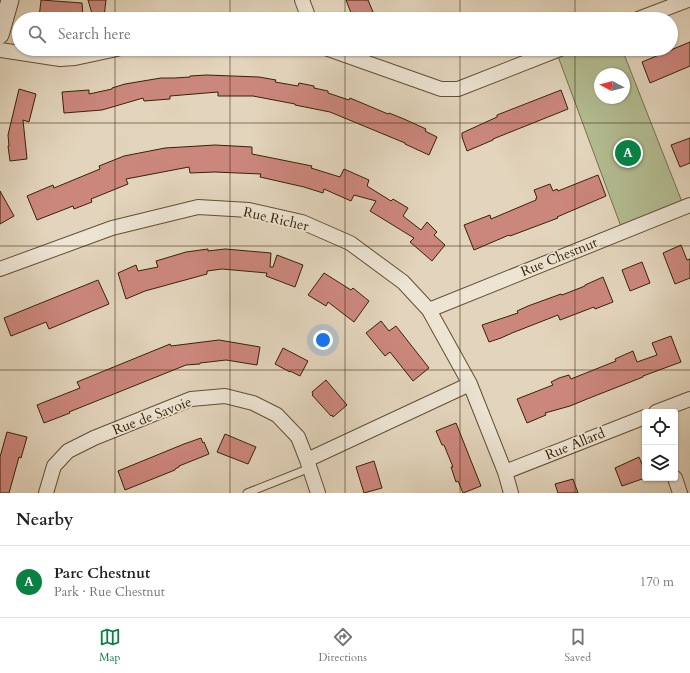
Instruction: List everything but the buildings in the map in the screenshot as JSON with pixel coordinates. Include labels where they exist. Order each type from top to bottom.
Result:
[{"type":"street","points":[[0,35],[10,0]]},
{"type":"street","points":[[302,0],[306,12]]},
{"type":"street","points":[[656,12],[688,0]]},
{"type":"street","points":[[0,50],[12,52]]},
{"type":"street","points":[[40,56],[60,59],[84,56]]},
{"type":"street","points":[[348,56],[441,89],[458,89],[542,56]]},
{"type":"street","name":"Rue Chestnut","points":[[428,310],[690,205]]},
{"type":"street","name":"Rue Richer","points":[[0,269],[112,228],[198,207],[249,210],[302,222],[350,243],[403,282],[428,310],[470,384],[505,472],[511,493]]},
{"type":"street","points":[[308,464],[470,384]]},
{"type":"street","name":"Rue de Savoie","points":[[46,493],[54,466],[68,451],[94,438],[191,399],[225,396],[253,403],[277,415],[298,438],[318,493]]},
{"type":"street","points":[[664,409],[690,399]]},
{"type":"street","name":"Rue Allard","points":[[505,472],[642,417]]},
{"type":"street","points":[[676,481],[680,493]]},
{"type":"lane","points":[[247,493],[308,464]]},
{"type":"green space","points":[[558,56],[625,56],[629,68],[594,68],[594,104],[630,104],[630,69],[684,207],[623,232]]},
{"type":"place","name":"Parc Chestnut","points":[[628,153]]}]
